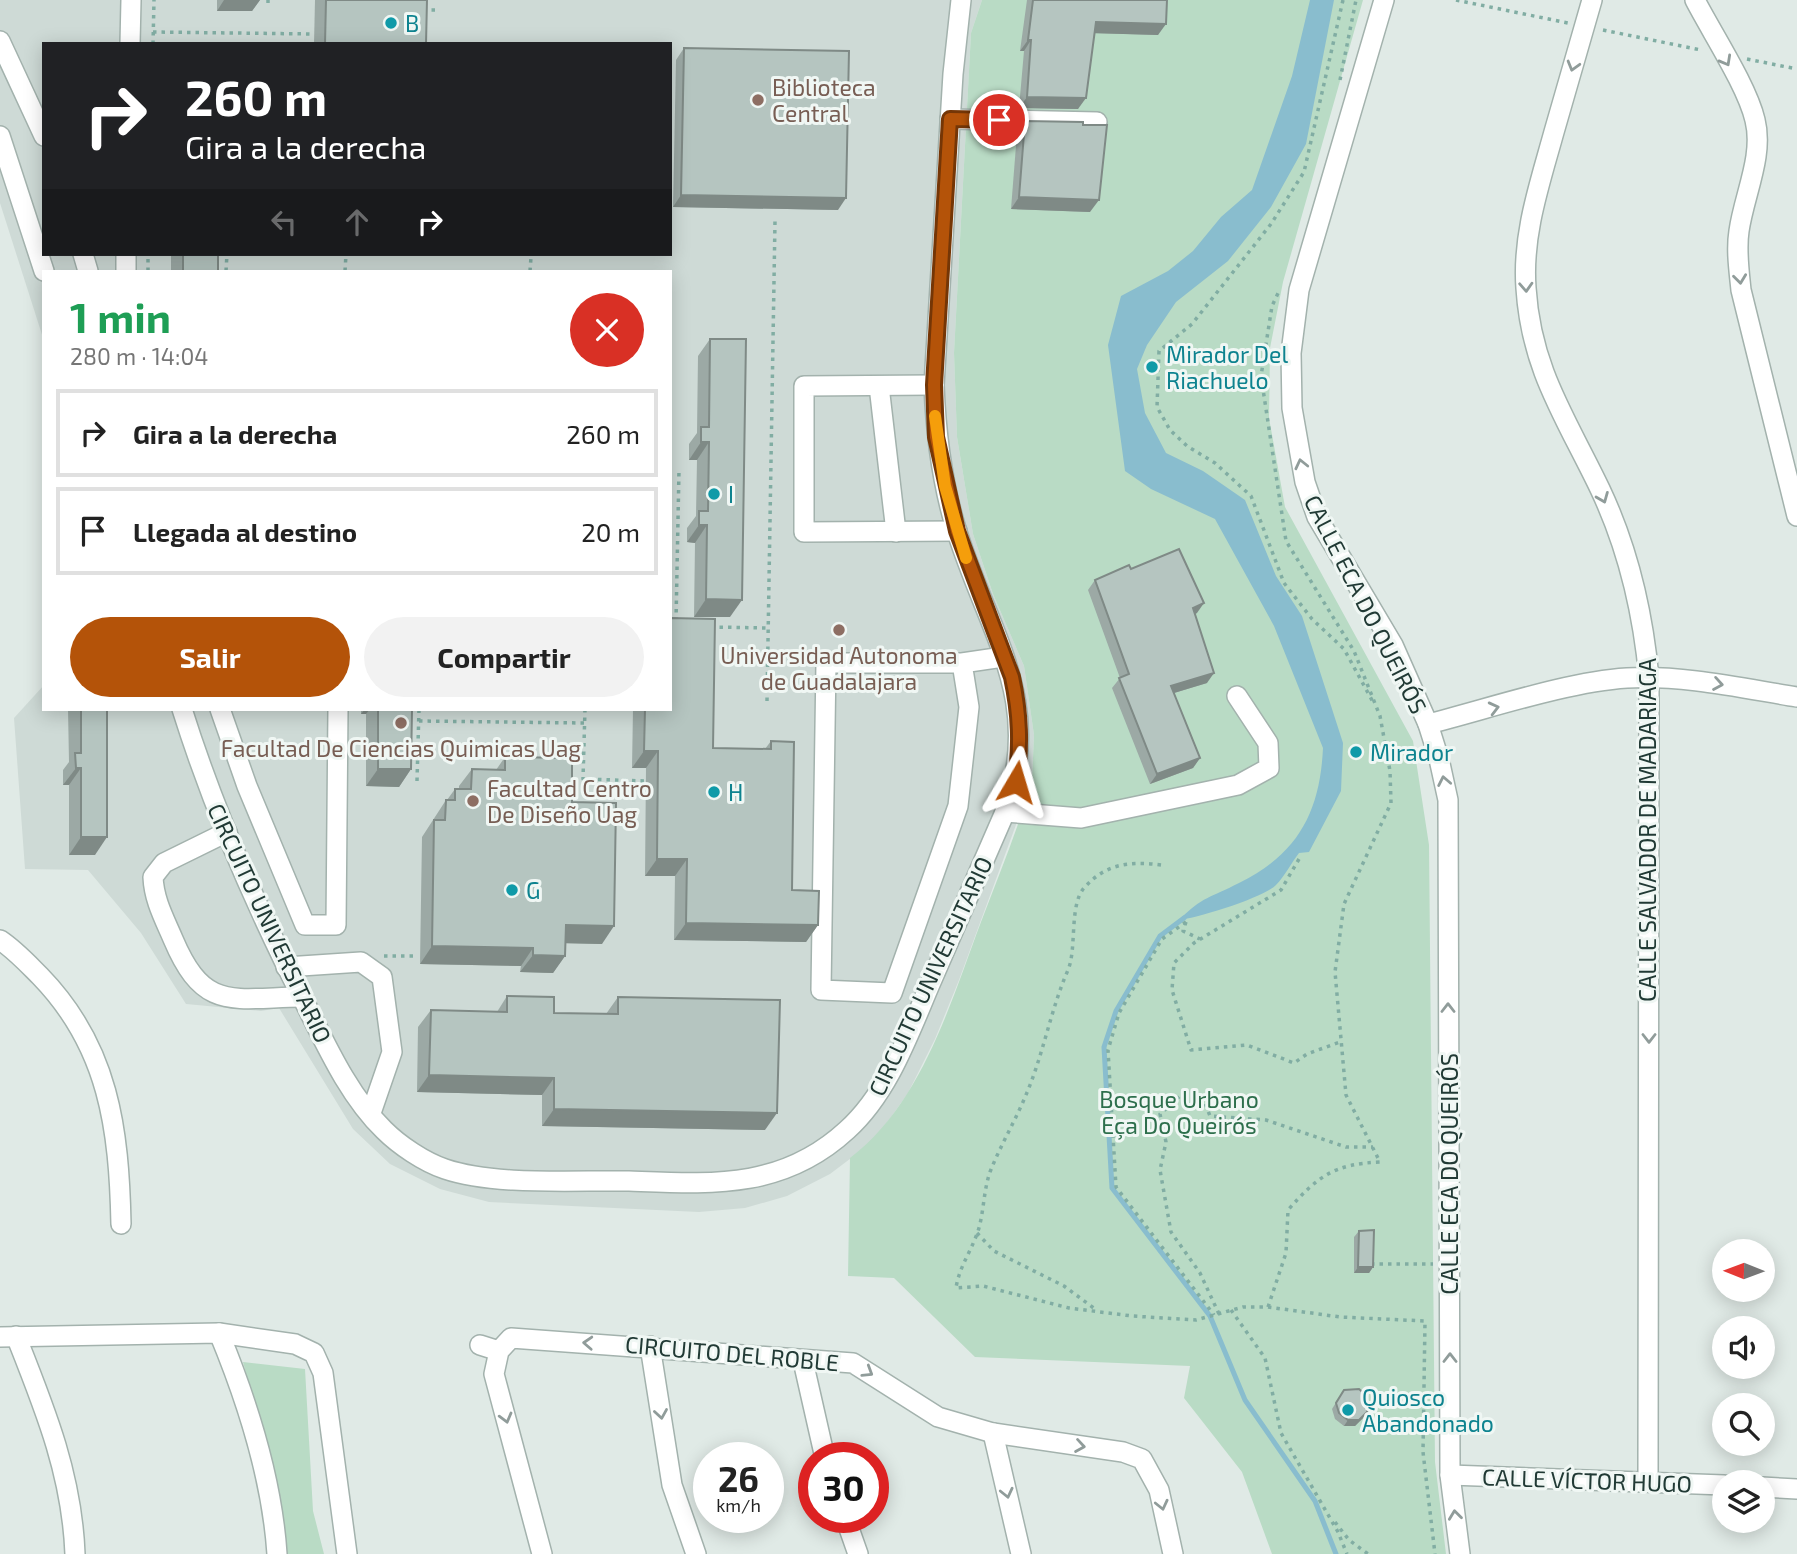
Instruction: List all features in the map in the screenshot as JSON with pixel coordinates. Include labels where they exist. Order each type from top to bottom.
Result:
[{"type":"street","points":[[130,42],[131,0]]},
{"type":"street","name":"CIRCUITO UNIVERSITARIO","points":[[182,711],[204,779],[286,967],[346,1078],[384,1130],[414,1153],[445,1169],[488,1177],[725,1184],[770,1175],[810,1157],[848,1130],[881,1091],[923,1001],[1016,782],[1020,715],[1012,677],[957,531],[936,437],[934,385],[950,119],[961,0]]},
{"type":"street","name":"CALLE ECA DO QUEIRÓS","points":[[1384,0],[1299,290],[1291,353],[1292,408],[1305,482],[1317,517],[1393,645],[1428,724],[1448,800],[1450,1475],[1460,1554]]},
{"type":"street","name":"CALLE SALVADOR DE MADARIAGA","points":[[1592,0],[1533,204],[1526,247],[1525,287],[1541,367],[1556,407],[1601,490],[1633,582],[1649,678],[1648,1482]]},
{"type":"street","points":[[1695,0],[1748,98],[1756,121],[1757,140],[1739,232],[1738,262],[1741,289],[1797,516]]},
{"type":"street","points":[[0,41],[42,132]]},
{"type":"street","points":[[950,119],[1097,122]]},
{"type":"street","points":[[0,136],[44,270]]},
{"type":"street","points":[[934,385],[804,386],[804,532],[957,531]]},
{"type":"street","points":[[879,386],[896,532]]},
{"type":"street","points":[[923,1001],[892,993],[821,990],[826,663],[962,663],[1003,657]]},
{"type":"street","points":[[892,993],[958,806],[969,707],[962,663]]},
{"type":"street","points":[[1428,724],[1590,684],[1649,678],[1699,681],[1797,697]]},
{"type":"street","points":[[1005,812],[1082,818],[1238,785],[1269,768],[1268,743],[1237,696]]},
{"type":"street","points":[[221,711],[247,786],[305,925],[336,925],[338,711]]},
{"type":"street","points":[[227,832],[164,863],[153,877],[154,895],[186,970],[205,991],[236,998],[302,997]]},
{"type":"street","points":[[0,940],[52,988],[86,1036],[109,1095],[120,1155],[121,1224]]},
{"type":"street","points":[[286,967],[361,962],[382,976],[392,1052],[371,1113]]},
{"type":"street","points":[[219,1333],[248,1412],[261,1458],[277,1554]]},
{"type":"street","points":[[75,1554],[74,1517],[57,1440],[8,1336],[219,1333],[295,1343],[314,1353],[323,1373],[348,1554]]},
{"type":"street","name":"CIRCUITO DEL ROBLE","points":[[542,1554],[489,1348],[511,1338],[650,1346],[803,1361],[853,1363],[938,1417],[993,1433],[1123,1452],[1142,1459],[1159,1490],[1174,1554]]},
{"type":"street","points":[[650,1346],[672,1485],[696,1554]]},
{"type":"street","points":[[803,1361],[821,1442]]},
{"type":"street","points":[[993,1433],[1021,1554]]},
{"type":"street","name":"CALLE VÍCTOR HUGO","points":[[1450,1475],[1712,1485]]},
{"type":"street","points":[[1775,1488],[1797,1489]]},
{"type":"street","points":[[851,1533],[858,1554]]},
{"type":"path","points":[[153,42],[154,0]]},
{"type":"path","points":[[419,21],[420,0]]},
{"type":"path","points":[[1268,1307],[1286,1253],[1288,1210],[1326,1172],[1353,1163],[1380,1162],[1346,1095],[1335,972],[1344,904],[1391,803],[1390,771],[1380,716],[1344,649],[1312,619],[1284,583],[1251,496],[1215,463],[1187,446],[1170,430],[1157,407],[1156,375],[1159,351],[1192,324],[1272,224],[1304,172],[1343,0]]},
{"type":"path","points":[[1456,0],[1797,69]]},
{"type":"path","points":[[420,9],[435,10]]},
{"type":"path","points":[[153,32],[314,34]]},
{"type":"path","points":[[767,701],[775,221]]},
{"type":"path","points":[[530,270],[531,257]]},
{"type":"path","points":[[672,627],[676,627],[679,470]]},
{"type":"path","points":[[672,532],[678,532]]},
{"type":"path","points":[[702,627],[768,628]]},
{"type":"path","points":[[417,781],[419,711]]},
{"type":"path","points":[[585,711],[583,779],[646,781]]},
{"type":"path","points":[[419,721],[584,723]]},
{"type":"path","points":[[1299,859],[1281,890],[1200,939],[1174,963],[1171,990],[1191,1050],[1247,1045],[1294,1063],[1307,1054],[1340,1042]]},
{"type":"path","points":[[1161,865],[1132,862],[1105,870],[1082,890],[1070,965],[1054,1003],[1031,1083],[989,1174],[977,1233],[958,1272],[956,1288],[983,1286],[1069,1308],[1196,1320],[1243,1307],[1268,1307],[1340,1317],[1425,1321],[1423,1452],[1435,1554]]},
{"type":"path","points":[[1200,939],[1182,931],[1186,922],[1162,939],[1119,1013],[1108,1050],[1115,1187],[1216,1314]]},
{"type":"path","points":[[1216,1314],[1200,1273],[1171,1232],[1160,1170],[1166,1142],[1160,1114],[1180,1096],[1203,1098],[1210,1116],[1266,1120],[1346,1147],[1373,1147]]},
{"type":"path","points":[[977,1233],[994,1251],[1065,1286],[1097,1311]]},
{"type":"path","points":[[1369,1264],[1449,1264]]},
{"type":"path","points":[[1231,1310],[1265,1358],[1281,1433],[1328,1512],[1349,1540],[1368,1554]]},
{"type":"path","points":[[1328,1512],[1347,1554]]},
{"type":"shaded area","name":"Universidad Autonoma de Guadalajara","points":[[0,0],[982,0],[971,33],[954,353],[957,437],[973,534],[993,594],[1024,666],[1034,735],[1032,781],[935,1039],[908,1093],[875,1140],[830,1174],[787,1196],[745,1208],[699,1212],[489,1202],[440,1189],[390,1164],[353,1129],[279,1008],[261,1011],[186,1004],[141,933],[88,870],[25,869],[14,718],[42,687],[42,711],[672,711],[672,270],[42,270],[42,335],[0,203]]},
{"type":"green space","name":"Bosque Urbano Eça Do Queirós","points":[[982,0],[1363,0],[1283,282],[1270,348],[1269,418],[1285,507],[1413,741],[1429,845],[1435,1462],[1446,1554],[1272,1554],[1242,1472],[1184,1398],[1190,1366],[975,1357],[894,1278],[848,1276],[850,1158],[875,1135],[896,1109],[931,1050],[958,986],[1032,781],[1034,735],[1024,666],[993,594],[973,534],[957,437],[954,353],[971,33]]},
{"type":"green space","points":[[243,1362],[305,1369],[313,1511],[324,1554],[285,1554],[263,1436]]},
{"type":"water","points":[[1310,0],[1334,0],[1306,144],[1271,207],[1228,261],[1176,302],[1147,345],[1137,369],[1145,413],[1166,453],[1203,471],[1245,500],[1276,576],[1302,616],[1343,743],[1341,791],[1309,852],[1299,853],[1276,885],[1230,906],[1179,920],[1201,902],[1239,883],[1277,859],[1291,844],[1311,811],[1321,771],[1323,748],[1274,626],[1215,519],[1151,489],[1125,471],[1108,345],[1121,296],[1168,271],[1193,251],[1221,217],[1252,190],[1292,76]]},
{"type":"building","points":[[326,0],[427,0],[426,42],[325,42]]},
{"type":"building","points":[[1033,0],[1167,0],[1166,24],[1096,22],[1086,98],[1027,97],[1031,40],[1028,40]]},
{"type":"building","name":"Biblioteca Central","points":[[684,48],[849,51],[846,198],[681,195]]},
{"type":"building","points":[[1025,121],[1107,125],[1099,200],[1019,197]]},
{"type":"building","points":[[183,256],[218,256],[218,270],[183,270]]},
{"type":"building","name":"I","points":[[710,339],[746,339],[742,600],[706,599],[707,525],[699,525],[699,511],[708,511],[709,442],[701,442],[701,427],[709,427]]},
{"type":"building","points":[[1179,549],[1204,603],[1193,608],[1214,673],[1171,686],[1200,758],[1157,774],[1119,678],[1129,674],[1095,580],[1129,565],[1131,569]]},
{"type":"building","name":"H","points":[[672,618],[715,619],[713,748],[771,749],[771,741],[794,742],[792,890],[819,891],[818,925],[686,923],[687,859],[657,859],[658,751],[644,751],[645,711],[672,711]]},
{"type":"building","points":[[81,711],[107,711],[107,837],[81,837],[81,768],[76,768],[75,753],[81,753]]},
{"type":"building","points":[[378,711],[412,711],[411,769],[378,769]]},
{"type":"building","name":"G","points":[[505,757],[572,758],[572,802],[616,803],[614,926],[566,925],[565,956],[533,955],[533,948],[432,946],[434,820],[445,820],[446,800],[455,800],[455,789],[471,789],[472,769],[505,770]]},
{"type":"building","points":[[507,996],[554,997],[554,1013],[618,1014],[618,997],[780,1000],[777,1113],[554,1109],[554,1078],[429,1075],[431,1010],[507,1012]]},
{"type":"building","points":[[1374,1230],[1373,1267],[1358,1267],[1359,1231]]},
{"type":"building","name":"Quiosco Abandonado","points":[[1359,1389],[1367,1396],[1367,1412],[1359,1420],[1348,1420],[1339,1413],[1336,1403],[1344,1390]]},
{"type":"waterway","points":[[1184,918],[1160,936],[1116,1011],[1104,1047],[1112,1188],[1210,1316],[1245,1400],[1315,1501],[1336,1554]]},
{"type":"slow traffic","points":[[935,416],[945,486],[966,558]]},
{"type":"place","name":"B","points":[[391,23]]},
{"type":"place","name":"Biblioteca Central","points":[[758,100]]},
{"type":"place","name":"Mirador Del Riachuelo","points":[[1152,367]]},
{"type":"place","name":"I","points":[[714,494]]},
{"type":"place","name":"Universidad Autonoma de Guadalajara","points":[[839,630]]},
{"type":"place","name":"Facultad De Ciencias Quimicas Uag","points":[[401,723]]},
{"type":"place","name":"Mirador","points":[[1356,752]]},
{"type":"place","name":"H","points":[[714,792]]},
{"type":"place","name":"Facultad Centro De Diseño Uag","points":[[473,801]]},
{"type":"place","name":"G","points":[[512,890]]},
{"type":"place","name":"Quiosco Abandonado","points":[[1348,1410]]},
{"type":"route","points":[[999,120],[950,119],[934,385],[936,437],[945,486],[957,531],[1012,677],[1020,715],[1020,752],[1016,782]]}]
